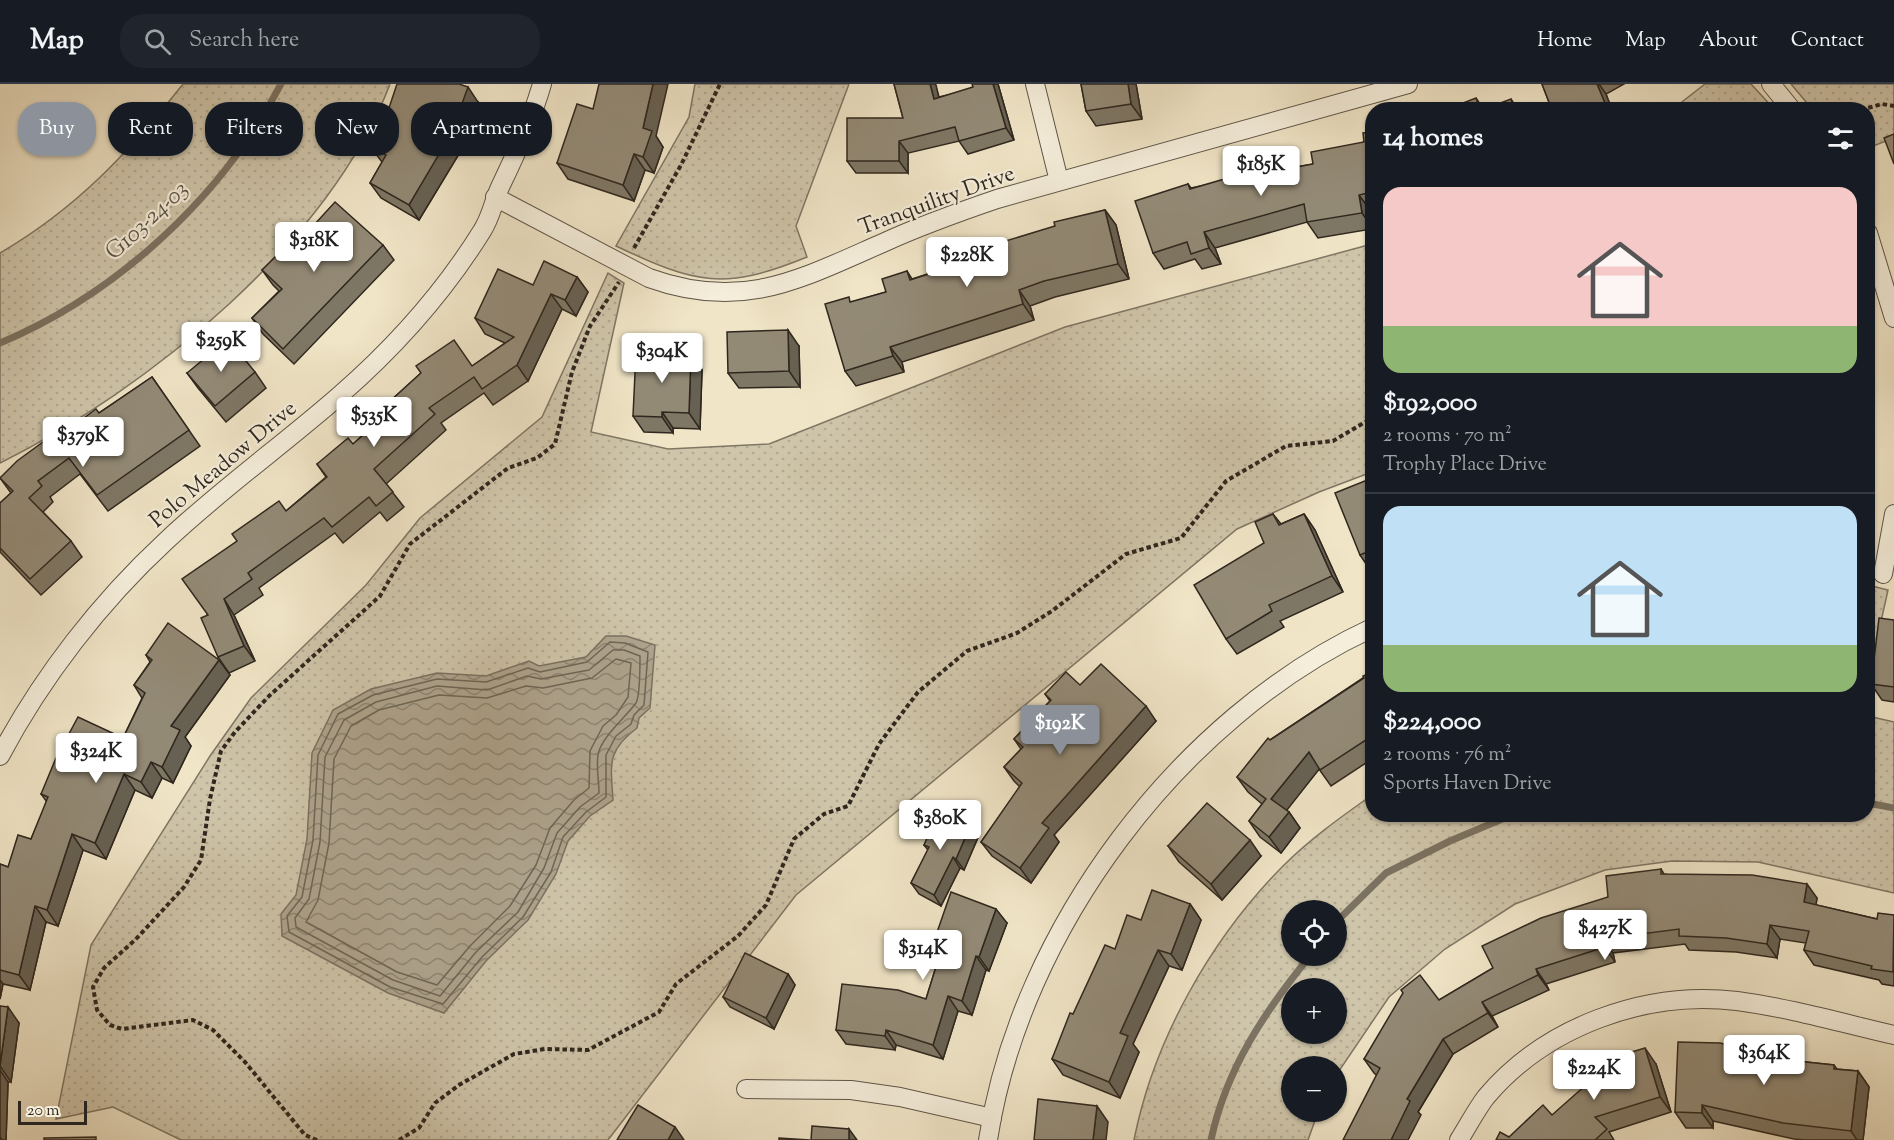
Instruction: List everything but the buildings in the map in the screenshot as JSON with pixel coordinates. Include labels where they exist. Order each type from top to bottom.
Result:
[{"type":"street","name":"Polo Meadow Drive","points":[[2,746],[53,670],[126,581],[204,505],[340,394],[404,331],[441,290],[484,229],[495,197],[518,149],[542,84]]},
{"type":"street","points":[[1035,84],[1059,181]]},
{"type":"street","name":"Tranquility Drive","points":[[495,197],[625,268],[674,287],[705,293],[738,294],[770,288],[802,278],[932,221],[1059,181],[1408,84]]},
{"type":"street","points":[[1771,84],[1786,102]]},
{"type":"street","points":[[1875,256],[1894,318]]},
{"type":"street","points":[[1882,574],[1894,514]]},
{"type":"street","points":[[988,1140],[1007,1056],[1031,992],[1087,886],[1126,830],[1198,750],[1244,709],[1314,660],[1365,632]]},
{"type":"street","points":[[1460,1140],[1486,1098],[1512,1071],[1545,1046],[1585,1024],[1630,1008],[1668,1002],[1735,1001],[1894,1035]]},
{"type":"street","points":[[746,1089],[851,1090],[900,1097],[992,1118]]},
{"type":"path","points":[[317,1140],[305,1135],[244,1062],[213,1030],[193,1020],[122,1029],[110,1025],[97,1010],[93,987],[104,968],[136,939],[184,887],[201,860],[210,799],[221,751],[235,732],[269,696],[380,596],[410,544],[508,468],[537,458],[555,444],[576,362],[590,326],[608,302],[636,243],[681,165],[720,84]]},
{"type":"path","points":[[1875,106],[1882,104],[1894,106]]},
{"type":"path","points":[[399,1140],[419,1128],[435,1103],[459,1085],[514,1054],[545,1049],[588,1050],[659,1012],[676,984],[738,936],[766,905],[794,839],[824,814],[848,806],[879,744],[918,692],[967,651],[1017,633],[1052,610],[1126,554],[1181,538],[1226,481],[1286,446],[1333,441],[1365,422]]},
{"type":"shaded area","points":[[183,84],[390,84],[381,102],[315,102],[315,156],[353,156],[325,199],[279,254],[228,305],[173,352],[115,395],[57,432],[0,463],[0,253],[28,236],[77,198],[121,156],[193,156],[193,102],[168,102]]},
{"type":"shaded area","points":[[695,84],[849,84],[796,226],[807,257],[753,275],[710,279],[668,269],[616,246],[689,117]]},
{"type":"shaded area","points":[[1705,84],[1751,84],[1768,102],[1682,102]]},
{"type":"shaded area","points":[[1791,84],[1894,84],[1894,138],[1875,145],[1875,102],[1806,102]]},
{"type":"shaded area","points":[[1365,246],[1365,475],[1319,492],[1237,529],[796,895],[608,1140],[181,1140],[113,1107],[56,1119],[91,945],[210,756],[251,698],[366,585],[420,518],[542,417],[608,273],[624,283],[591,432],[668,449],[769,444],[1065,327]]},
{"type":"shaded area","points":[[1875,587],[1888,590],[1875,648]]},
{"type":"shaded area","points":[[1875,718],[1894,722],[1894,893],[1758,862],[1672,861],[1605,870],[1515,904],[1445,949],[1389,997],[1347,1059],[1347,1056],[1281,1056],[1281,1122],[1314,1122],[1308,1140],[1134,1140],[1143,1102],[1171,1028],[1209,958],[1257,895],[1293,856],[1365,800],[1365,822],[1875,822]]},
{"type":"water","points":[[606,636],[626,636],[655,645],[650,708],[639,718],[637,728],[627,736],[615,752],[612,768],[613,800],[590,816],[568,841],[556,874],[528,920],[486,961],[444,1013],[388,993],[282,936],[281,914],[296,895],[307,839],[312,753],[333,710],[371,689],[437,673],[486,676],[529,661],[539,666],[586,657]]},
{"type":"waterway","name":"G103-24-03","points":[[0,343],[85,298],[162,238],[197,203],[229,165],[257,126],[281,84]]},
{"type":"waterway","points":[[1875,804],[1894,808]]},
{"type":"waterway","points":[[1347,911],[1386,873],[1450,841],[1495,822]]},
{"type":"waterway","points":[[1211,1140],[1226,1089],[1249,1042],[1302,966]]}]
